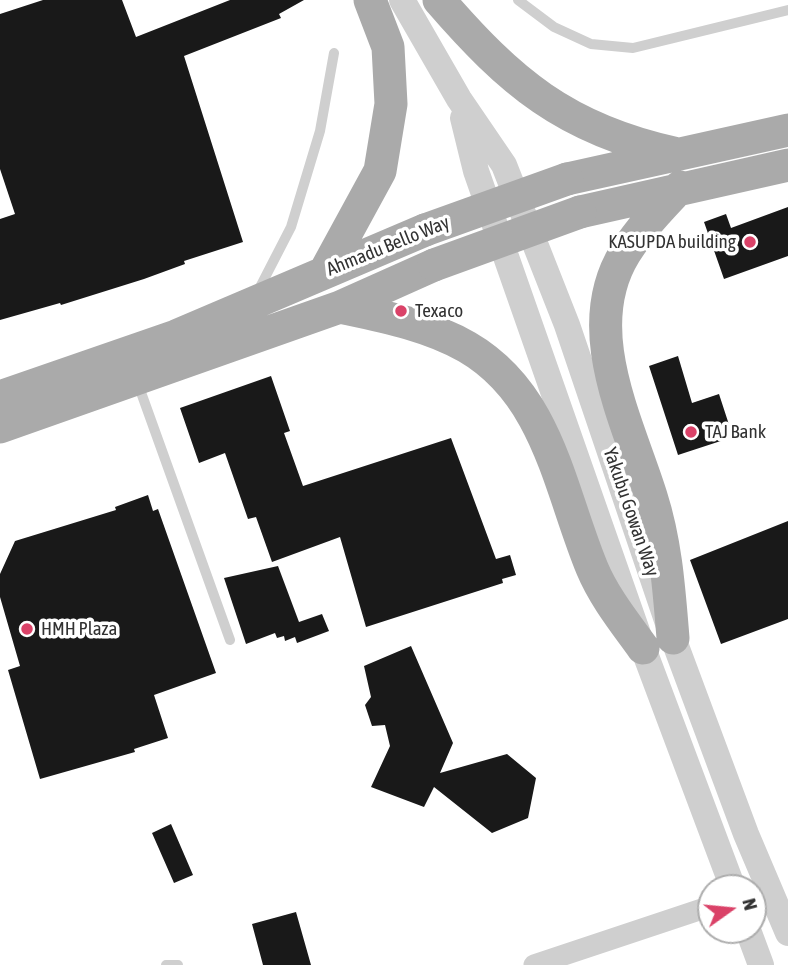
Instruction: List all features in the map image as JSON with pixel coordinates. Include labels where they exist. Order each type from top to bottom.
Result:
[{"type":"main road","points":[[326,271],[380,171],[391,104],[388,47],[370,0]]},
{"type":"main road","points":[[439,0],[482,50],[515,81],[551,104],[614,137],[674,153]]},
{"type":"main road","name":"Ahmadu Bello Way","points":[[0,397],[176,336],[425,230],[567,179],[674,153],[788,130]]},
{"type":"main road","name":"Ahmadu Bello Way","points":[[0,427],[137,381],[340,307],[434,265],[580,212],[680,187],[788,165]]},
{"type":"main road","points":[[658,643],[665,548],[622,414],[610,368],[606,329],[611,289],[623,256],[644,226],[680,187]]},
{"type":"main road","points":[[340,307],[422,328],[467,347],[508,378],[532,411],[542,433],[592,570],[616,611],[658,643]]},
{"type":"street","name":"Yakubu Gowan Way","points":[[402,0],[458,99],[477,171],[658,643],[755,874]]},
{"type":"street","name":"Yakubu Gowan Way","points":[[658,643],[729,874]]},
{"type":"street","name":"Yakubu Gowan Way","points":[[767,899],[788,933]]},
{"type":"street","points":[[534,965],[697,911]]},
{"type":"street","points":[[753,944],[761,965]]},
{"type":"lane","points":[[518,0],[554,27],[591,44],[633,48],[788,10]]},
{"type":"lane","points":[[253,302],[291,227],[320,131],[334,53]]},
{"type":"lane","points":[[137,381],[230,640]]},
{"type":"lane","points":[[166,965],[178,965]]},
{"type":"building","points":[[43,0],[122,0],[136,37],[230,0],[304,0],[279,14],[281,18],[184,56],[243,242],[184,261],[185,264],[144,279],[61,305],[60,303],[0,320],[0,219],[15,214],[0,169],[0,14]]},
{"type":"building","name":"KASUPDA building","points":[[788,207],[788,256],[724,279],[704,222],[726,214],[731,228]]},
{"type":"building","points":[[678,356],[692,403],[719,394],[733,437],[678,455],[649,366]]},
{"type":"building","points":[[271,376],[290,431],[284,433],[303,486],[451,438],[496,559],[510,555],[516,575],[502,579],[503,583],[366,627],[340,537],[272,562],[256,517],[248,519],[225,453],[199,463],[180,408]]},
{"type":"building","points":[[148,495],[153,511],[158,509],[216,673],[154,695],[168,738],[134,749],[135,752],[40,779],[8,670],[20,666],[0,597],[0,574],[15,541],[116,510],[115,507]]},
{"type":"building","points":[[788,521],[788,619],[721,644],[690,560]]},
{"type":"building","points":[[278,566],[299,622],[322,614],[329,631],[297,643],[295,637],[285,641],[284,636],[277,638],[275,633],[246,644],[224,578]]},
{"type":"building","points":[[411,646],[453,743],[440,773],[507,754],[536,778],[528,818],[492,833],[434,787],[424,807],[371,787],[390,746],[385,725],[372,726],[365,705],[371,697],[364,666]]},
{"type":"building","points":[[171,824],[193,875],[174,883],[152,833]]},
{"type":"building","points":[[296,912],[311,965],[263,965],[252,924]]},
{"type":"place","name":"KASUPDA building","points":[[750,242]]},
{"type":"place","name":"Texaco","points":[[401,311]]},
{"type":"place","name":"TAJ Bank","points":[[691,432]]},
{"type":"place","name":"HMH Plaza","points":[[27,629]]}]
